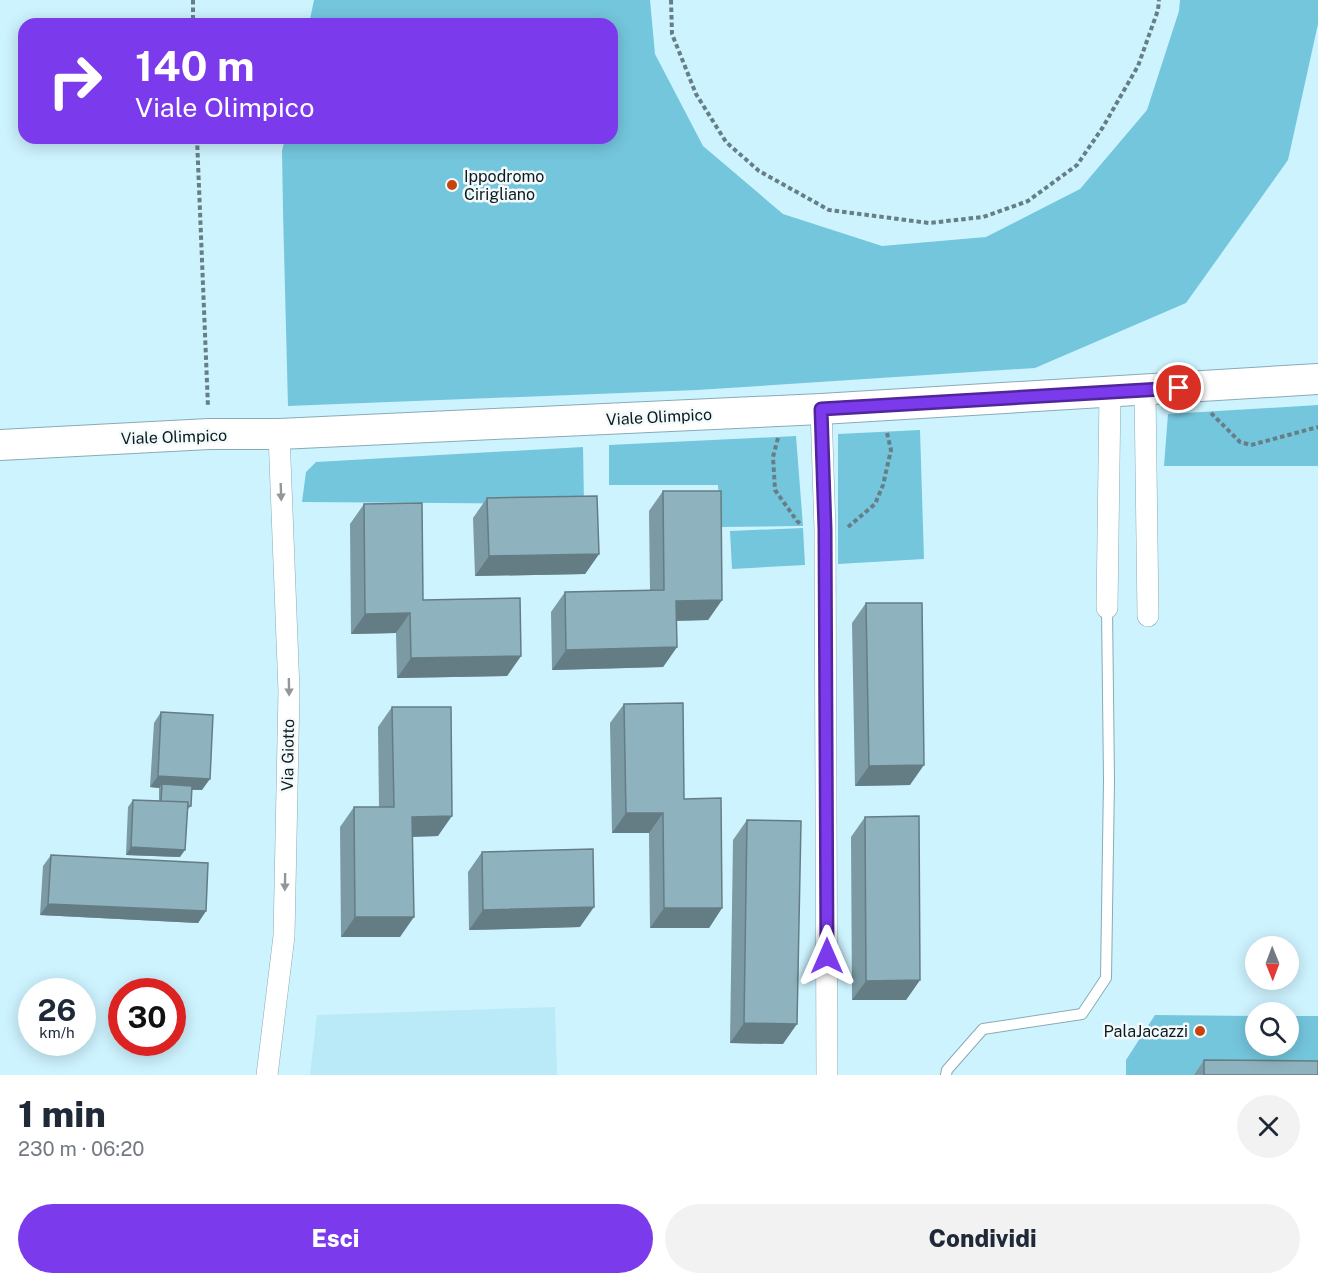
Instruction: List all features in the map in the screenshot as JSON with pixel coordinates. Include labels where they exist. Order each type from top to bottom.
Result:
[{"type":"main road","name":"Viale Olimpico","points":[[0,445],[209,434],[279,434],[821,409],[1318,379]]},
{"type":"street","points":[[1145,391],[1148,616]]},
{"type":"street","points":[[1107,608],[1110,393]]},
{"type":"street","points":[[821,409],[825,529],[827,1075]]},
{"type":"street","name":"Via Giotto","points":[[267,1075],[284,936],[289,714],[279,434]]},
{"type":"lane","points":[[946,1075],[946,1070],[983,1029],[1082,1014],[1106,978],[1109,780],[1107,608]]},
{"type":"path","points":[[193,0],[193,18]]},
{"type":"path","points":[[670,0],[672,34],[696,94],[726,142],[759,171],[830,210],[929,223],[983,217],[1028,201],[1077,165],[1103,127],[1138,66],[1158,10],[1159,0]]},
{"type":"path","points":[[197,144],[209,434]]},
{"type":"shaded area","name":"Ippodromo Cirigliano","points":[[314,0],[650,0],[655,54],[703,146],[783,214],[882,246],[986,237],[1080,189],[1147,110],[1179,11],[1180,0],[1318,0],[1318,24],[1288,160],[1186,303],[1035,368],[697,390],[288,406],[284,144],[618,144],[618,18],[310,18]]},
{"type":"shaded area","points":[[1318,405],[1318,466],[1164,466],[1168,414]]},
{"type":"shaded area","points":[[920,430],[924,559],[838,564],[838,434]]},
{"type":"shaded area","points":[[796,436],[803,526],[721,527],[718,485],[609,485],[609,445]]},
{"type":"shaded area","points":[[583,447],[584,504],[302,502],[306,472],[316,462]]},
{"type":"shaded area","points":[[803,528],[805,565],[732,569],[730,531]]},
{"type":"shaded area","points":[[555,1007],[557,1075],[310,1075],[317,1015]]},
{"type":"shaded area","name":"PalaJacazzi","points":[[1155,1015],[1245,1016],[1245,1056],[1299,1056],[1299,1016],[1318,1016],[1318,1075],[1126,1075],[1126,1060]]},
{"type":"building","points":[[663,491],[721,491],[722,600],[676,601],[677,647],[566,650],[565,592],[664,590]]},
{"type":"building","points":[[597,496],[599,554],[489,556],[487,498]]},
{"type":"building","points":[[422,503],[423,600],[520,598],[521,656],[411,658],[410,613],[365,614],[364,504]]},
{"type":"building","points":[[866,603],[922,603],[924,765],[869,766]]},
{"type":"building","points":[[683,703],[684,799],[721,798],[722,908],[664,908],[663,813],[626,813],[624,704]]},
{"type":"building","points":[[392,707],[451,707],[452,816],[412,817],[414,917],[355,917],[354,807],[394,807]]},
{"type":"building","points":[[161,712],[213,715],[210,779],[158,776]]},
{"type":"building","points":[[162,784],[192,786],[191,806],[188,806],[188,802],[161,801]]},
{"type":"building","points":[[133,800],[188,802],[185,850],[131,847]]},
{"type":"building","points":[[919,816],[920,980],[866,981],[865,817]]},
{"type":"building","points":[[747,820],[801,821],[797,1024],[744,1023]]},
{"type":"building","points":[[593,849],[594,907],[483,910],[482,852]]},
{"type":"building","points":[[51,855],[208,863],[206,911],[48,904]]},
{"type":"building","points":[[1204,1060],[1318,1061],[1318,1075],[1204,1075]]},
{"type":"place","name":"Ippodromo Cirigliano","points":[[452,185]]},
{"type":"place","name":"PalaJacazzi","points":[[1200,1031]]},
{"type":"route","points":[[827,956],[825,529],[821,409],[1179,388]]}]
